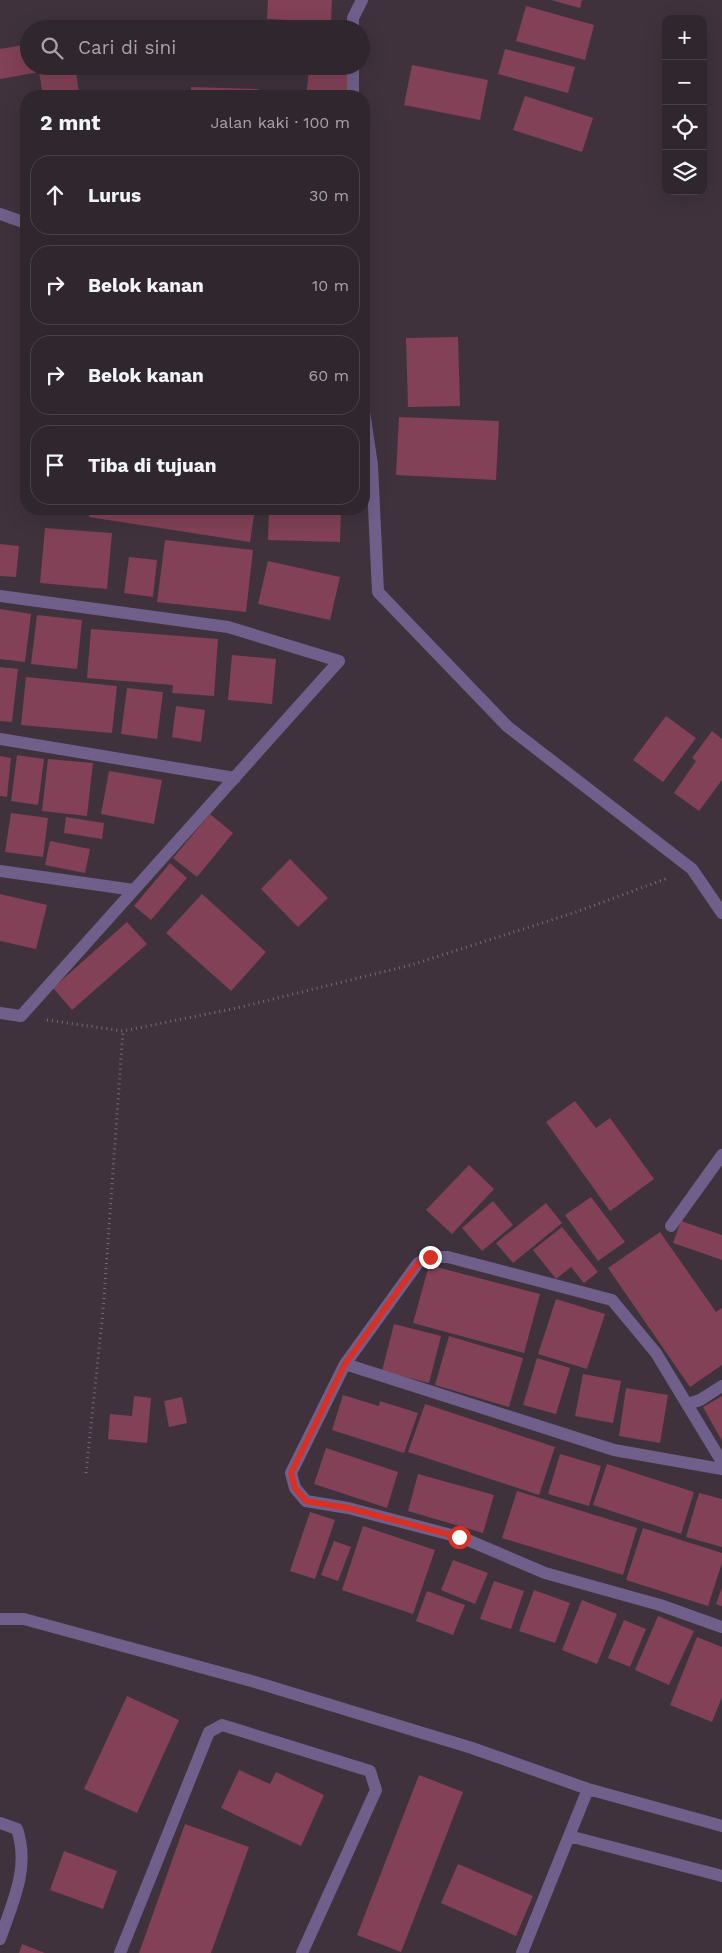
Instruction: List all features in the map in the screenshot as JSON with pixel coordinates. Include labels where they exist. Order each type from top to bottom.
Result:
[{"type":"street","points":[[354,20],[362,0]]},
{"type":"street","points":[[353,75],[353,90]]},
{"type":"street","points":[[0,214],[20,221]]},
{"type":"street","points":[[370,452],[378,592],[508,726],[692,869],[722,913]]},
{"type":"street","points":[[0,596],[228,627],[339,661],[21,1016],[0,1013]]},
{"type":"street","points":[[0,739],[234,778]]},
{"type":"street","points":[[0,871],[134,890]]},
{"type":"street","points":[[671,1226],[722,1155]]},
{"type":"street","points":[[722,1462],[656,1353],[612,1300],[448,1257],[430,1257],[418,1263],[345,1364],[291,1473],[295,1488],[306,1501],[348,1508],[463,1538],[545,1573],[660,1605],[722,1627]]},
{"type":"street","points":[[345,1364],[614,1450],[722,1469]]},
{"type":"street","points":[[688,1404],[722,1386]]},
{"type":"street","points":[[0,1619],[24,1619],[255,1682],[472,1748],[588,1789],[722,1826]]},
{"type":"street","points":[[120,1953],[209,1732],[222,1725],[370,1771],[376,1790],[302,1953]]},
{"type":"street","points":[[522,1953],[588,1789]]},
{"type":"street","points":[[0,1823],[17,1829],[23,1846],[23,1865],[0,1938]]},
{"type":"street","points":[[569,1836],[722,1876]]},
{"type":"path","points":[[21,1016],[123,1031],[241,1006],[411,965],[576,912],[692,869]]},
{"type":"path","points":[[86,1473],[103,1311],[123,1031]]},
{"type":"building","points":[[268,0],[332,0],[331,20],[267,19]]},
{"type":"building","points":[[551,0],[582,0],[580,8]]},
{"type":"building","points":[[526,6],[594,25],[585,60],[516,41]]},
{"type":"building","points":[[20,46],[20,75],[22,75],[0,79],[0,49]]},
{"type":"building","points":[[505,49],[575,67],[568,93],[498,74]]},
{"type":"building","points":[[412,65],[488,80],[480,120],[404,105]]},
{"type":"building","points":[[40,75],[76,75],[79,90],[42,90]]},
{"type":"building","points":[[309,75],[350,75],[349,90],[307,90]]},
{"type":"building","points":[[191,87],[258,89],[258,90],[191,90]]},
{"type":"building","points":[[525,96],[593,118],[582,152],[513,130]]},
{"type":"building","points":[[458,337],[460,406],[408,407],[406,338]]},
{"type":"building","points":[[399,417],[499,421],[496,480],[396,475]]},
{"type":"building","points":[[89,515],[254,515],[250,542],[89,517]]},
{"type":"building","points":[[269,515],[341,515],[340,542],[268,540]]},
{"type":"building","points":[[45,528],[112,533],[107,589],[40,583]]},
{"type":"building","points":[[165,540],[253,550],[246,612],[157,602]]},
{"type":"building","points":[[0,544],[19,546],[16,577],[0,576]]},
{"type":"building","points":[[129,557],[157,560],[153,597],[124,593]]},
{"type":"building","points":[[268,561],[340,577],[330,620],[258,604]]},
{"type":"building","points":[[0,609],[31,614],[25,662],[0,659]]},
{"type":"building","points":[[37,615],[82,620],[77,669],[31,664]]},
{"type":"building","points":[[91,629],[218,639],[214,696],[172,693],[173,685],[87,678]]},
{"type":"building","points":[[232,655],[276,659],[272,704],[228,700]]},
{"type":"building","points":[[0,667],[18,669],[12,722],[0,721]]},
{"type":"building","points":[[26,677],[117,686],[112,733],[21,725]]},
{"type":"building","points":[[127,688],[163,692],[157,739],[121,734]]},
{"type":"building","points":[[176,706],[205,710],[201,742],[172,737]]},
{"type":"building","points":[[666,716],[696,738],[663,782],[633,760]]},
{"type":"building","points":[[712,731],[722,739],[722,780],[699,811],[674,793],[696,761],[692,758]]},
{"type":"building","points":[[17,755],[44,759],[38,805],[11,801]]},
{"type":"building","points":[[0,756],[11,758],[7,797],[0,796]]},
{"type":"building","points":[[48,759],[93,763],[87,816],[42,811]]},
{"type":"building","points":[[109,771],[162,780],[154,824],[101,814]]},
{"type":"building","points":[[11,813],[48,818],[43,857],[5,852]]},
{"type":"building","points":[[210,814],[233,833],[197,877],[173,858]]},
{"type":"building","points":[[66,817],[104,823],[102,839],[64,833]]},
{"type":"building","points":[[50,841],[90,849],[85,873],[45,865]]},
{"type":"building","points":[[290,859],[328,898],[298,927],[261,889]]},
{"type":"building","points":[[170,863],[187,878],[151,920],[134,906]]},
{"type":"building","points":[[0,894],[47,905],[36,949],[0,941]]},
{"type":"building","points":[[202,894],[266,952],[231,991],[166,933]]},
{"type":"building","points":[[127,922],[147,944],[72,1010],[53,988]]},
{"type":"building","points":[[575,1101],[596,1128],[610,1118],[654,1179],[610,1211],[546,1122]]},
{"type":"building","points":[[469,1165],[494,1189],[452,1234],[426,1210]]},
{"type":"building","points":[[591,1197],[625,1242],[598,1261],[565,1215]]},
{"type":"building","points":[[493,1201],[513,1225],[482,1251],[462,1228]]},
{"type":"building","points":[[546,1203],[562,1223],[513,1263],[496,1243]]},
{"type":"building","points":[[681,1221],[722,1235],[722,1260],[673,1243]]},
{"type":"building","points":[[562,1227],[598,1272],[584,1283],[571,1267],[556,1279],[533,1250]]},
{"type":"building","points":[[660,1232],[716,1312],[722,1308],[722,1365],[690,1387],[608,1268]]},
{"type":"building","points":[[429,1265],[540,1294],[524,1353],[413,1323]]},
{"type":"building","points":[[556,1299],[605,1314],[587,1369],[538,1354]]},
{"type":"building","points":[[394,1324],[441,1336],[429,1383],[382,1371]]},
{"type":"building","points":[[449,1336],[523,1358],[509,1407],[435,1385]]},
{"type":"building","points":[[537,1358],[570,1368],[556,1414],[523,1405]]},
{"type":"building","points":[[583,1374],[621,1381],[613,1423],[575,1416]]},
{"type":"building","points":[[626,1388],[668,1395],[660,1443],[619,1436]]},
{"type":"building","points":[[343,1395],[379,1406],[380,1401],[418,1413],[404,1453],[332,1430]]},
{"type":"building","points":[[134,1396],[151,1398],[147,1443],[108,1439],[110,1414],[132,1416]]},
{"type":"building","points":[[722,1396],[722,1441],[703,1407]]},
{"type":"building","points":[[182,1397],[187,1423],[169,1427],[164,1401]]},
{"type":"building","points":[[425,1404],[555,1447],[539,1495],[408,1452]]},
{"type":"building","points":[[326,1448],[398,1472],[387,1508],[314,1484]]},
{"type":"building","points":[[560,1454],[601,1466],[589,1506],[548,1494]]},
{"type":"building","points":[[607,1464],[694,1492],[681,1534],[593,1505]]},
{"type":"building","points":[[418,1474],[494,1495],[483,1533],[408,1511]]},
{"type":"building","points":[[517,1491],[637,1528],[623,1575],[502,1538]]},
{"type":"building","points":[[699,1493],[722,1499],[722,1547],[686,1537]]},
{"type":"building","points":[[310,1512],[335,1520],[315,1579],[290,1571]]},
{"type":"building","points":[[363,1526],[435,1550],[413,1614],[342,1590]]},
{"type":"building","points":[[643,1528],[722,1553],[722,1563],[708,1606],[626,1580]]},
{"type":"building","points":[[334,1541],[351,1547],[338,1581],[321,1575]]},
{"type":"building","points":[[453,1560],[488,1573],[475,1604],[441,1590]]},
{"type":"building","points":[[494,1581],[524,1591],[511,1629],[480,1619]]},
{"type":"building","points":[[722,1587],[722,1606],[716,1604]]},
{"type":"building","points":[[534,1590],[570,1603],[555,1643],[519,1631]]},
{"type":"building","points":[[427,1591],[465,1605],[453,1635],[416,1621]]},
{"type":"building","points":[[582,1600],[617,1614],[597,1664],[562,1650]]},
{"type":"building","points":[[658,1616],[694,1631],[669,1685],[635,1670]]},
{"type":"building","points":[[624,1620],[646,1629],[630,1667],[608,1658]]},
{"type":"building","points":[[697,1637],[722,1647],[722,1697],[712,1722],[670,1705]]},
{"type":"building","points":[[127,1696],[179,1720],[137,1813],[84,1789]]},
{"type":"building","points":[[239,1770],[270,1784],[276,1772],[324,1795],[301,1846],[221,1808]]},
{"type":"building","points":[[419,1775],[463,1792],[401,1952],[357,1935]]},
{"type":"building","points":[[185,1824],[249,1847],[211,1953],[139,1953]]},
{"type":"building","points":[[64,1851],[117,1871],[103,1909],[50,1890]]},
{"type":"building","points":[[458,1864],[533,1896],[516,1936],[441,1903]]},
{"type":"building","points":[[22,1944],[45,1953],[19,1953]]},
{"type":"route","points":[[430,1257],[418,1263],[345,1364],[291,1473],[295,1488],[306,1501],[348,1508],[459,1537]]}]
